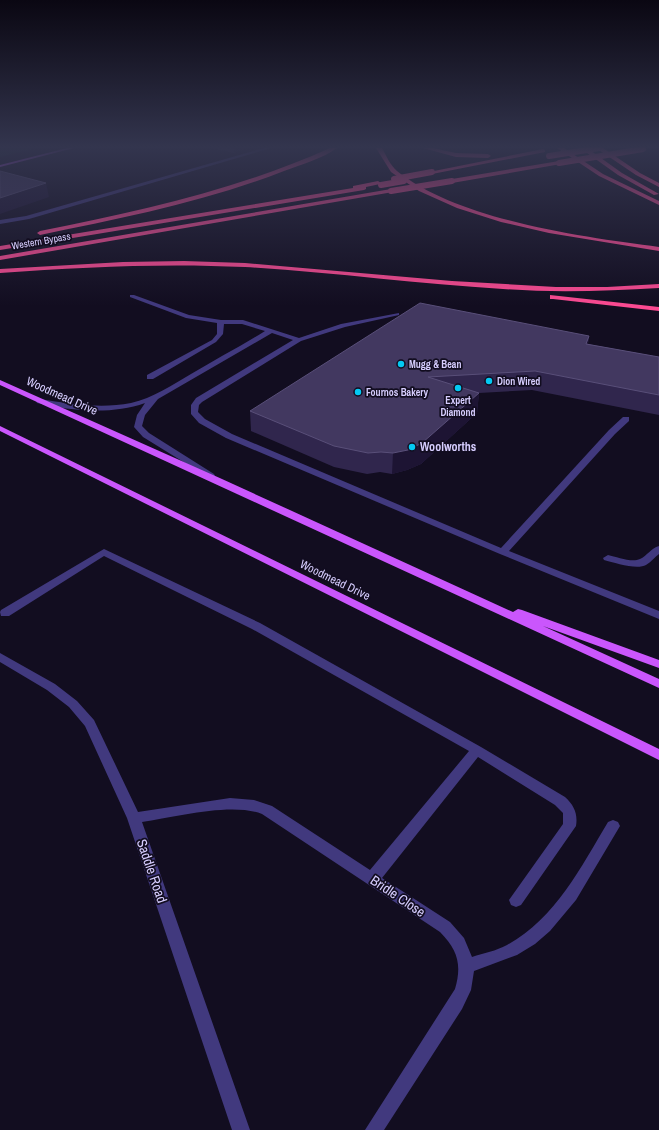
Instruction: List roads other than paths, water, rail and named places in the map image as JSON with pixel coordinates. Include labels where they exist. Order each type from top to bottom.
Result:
[{"type":"highway","points":[[33,234],[184,201]]},
{"type":"highway","name":"Western Bypass","points":[[0,248],[283,201]]},
{"type":"highway","name":"Western Bypass","points":[[0,258],[334,201]]},
{"type":"highway","points":[[445,201],[492,217],[545,231],[615,243],[659,248]]},
{"type":"highway","points":[[0,241],[12,239]]},
{"type":"highway","points":[[0,271],[122,264],[203,264],[291,268],[530,289],[593,290],[659,286]]},
{"type":"highway","points":[[291,268],[659,309]]},
{"type":"main road","name":"Woodmead Drive","points":[[0,382],[219,481],[659,684]]},
{"type":"main road","name":"Woodmead Drive","points":[[0,428],[659,755]]},
{"type":"main road","points":[[456,590],[659,664]]},
{"type":"street","points":[[0,222],[27,218],[87,201]]},
{"type":"street","points":[[132,296],[179,314],[221,322],[243,322],[300,340]]},
{"type":"street","points":[[397,314],[343,325],[300,340],[200,400],[195,404],[195,415],[202,421],[229,436],[503,552],[659,615]]},
{"type":"street","points":[[150,377],[214,341],[220,334],[221,322]]},
{"type":"street","points":[[40,401],[64,406],[90,408],[133,405],[157,396],[271,331]]},
{"type":"street","points":[[157,396],[144,408],[138,419],[138,427],[146,435],[219,481]]},
{"type":"street","points":[[503,552],[612,432],[626,419]]},
{"type":"street","points":[[608,558],[628,563],[642,563],[659,548]]},
{"type":"street","points":[[5,613],[104,552],[256,626],[477,750],[560,800],[568,808],[571,818],[569,826],[516,900]]},
{"type":"street","name":"Saddle Road","points":[[0,657],[51,687],[73,704],[90,723],[134,818],[241,1130]]},
{"type":"street","points":[[372,879],[477,750]]},
{"type":"street","name":"Bridle Close","points":[[134,818],[230,803],[254,805],[267,810],[445,927],[455,936],[462,947],[466,967],[464,988],[458,1000],[374,1130]]},
{"type":"street","points":[[466,967],[512,950],[537,933],[565,904],[613,826]]},
{"type":"place","name":"Mugg & Bean","points":[[401,364]]},
{"type":"place","name":"Dion Wired","points":[[489,381]]},
{"type":"place","name":"Expert Diamond","points":[[458,388]]},
{"type":"place","name":"Fournos Bakery","points":[[358,392]]},
{"type":"place","name":"Woolworths","points":[[412,447]]}]
